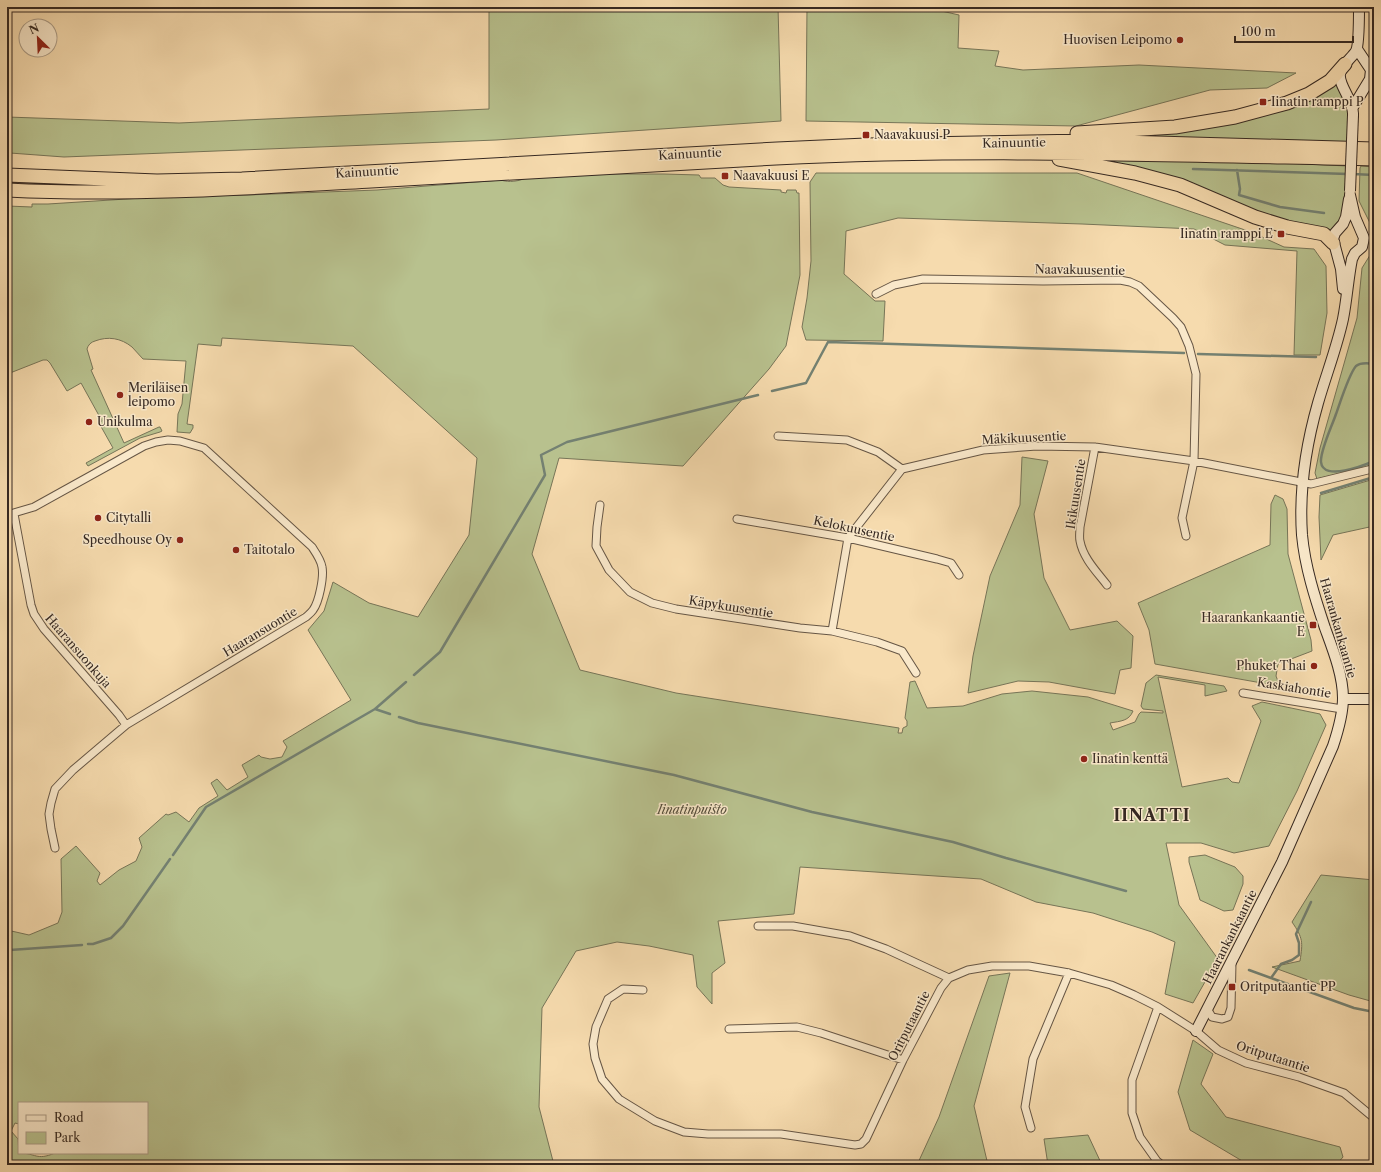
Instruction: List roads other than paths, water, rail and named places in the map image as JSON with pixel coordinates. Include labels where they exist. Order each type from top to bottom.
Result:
[{"type":"highway","points":[[1024,148],[1071,133],[1175,127],[1235,117],[1287,103],[1309,94],[1330,81],[1345,64]]},
{"type":"highway","name":"Kainuuntie","points":[[7,190],[44,192],[246,188],[780,158],[1024,148],[1086,141],[1374,149]]},
{"type":"highway","name":"Kainuuntie","points":[[7,175],[157,181],[242,178],[873,145],[1024,148],[1374,159]]},
{"type":"highway","points":[[1024,148],[1135,173],[1172,183],[1255,217],[1287,227],[1324,234],[1335,247]]},
{"type":"street","points":[[1345,64],[1357,49],[1359,7]]},
{"type":"street","name":"Haarankankaantie","points":[[1353,111],[1370,79],[1371,70],[1357,49]]},
{"type":"street","points":[[1345,64],[1355,59],[1366,63]]},
{"type":"street","name":"Haarankankaantie","points":[[1345,64],[1340,74],[1353,111],[1350,193],[1346,217],[1343,224],[1335,233],[1333,239],[1341,269],[1345,301]]},
{"type":"street","name":"Haarankankaantie","points":[[1196,1031],[1232,963],[1282,862],[1333,746],[1337,732],[1342,704],[1341,679],[1311,586],[1302,535],[1303,483],[1308,443],[1342,319],[1350,268],[1355,253],[1362,247],[1364,238],[1357,223],[1350,193]]},
{"type":"street","points":[[1335,247],[1341,253],[1348,255],[1355,253]]},
{"type":"street","name":"Naavakuusentie","points":[[876,294],[894,285],[923,279],[1120,280],[1139,286],[1181,327],[1189,346],[1196,374],[1194,460],[1182,518],[1186,536]]},
{"type":"street","points":[[778,436],[847,440],[878,452],[902,469],[848,538],[832,631]]},
{"type":"street","name":"Haaransuontie","points":[[11,515],[40,504],[144,446],[156,442],[180,441],[204,448],[312,547],[320,560],[323,574],[313,610],[306,617],[126,725],[73,770],[55,789],[49,814],[50,829],[55,848]]},
{"type":"street","name":"Mäkikuusentie","points":[[902,469],[983,450],[1037,446],[1095,447],[1194,460],[1311,484],[1374,468]]},
{"type":"street","name":"Ikikuusentie","points":[[1095,447],[1080,527],[1080,540],[1085,554],[1093,568],[1108,585]]},
{"type":"street","name":"Käpykuusentie","points":[[600,505],[596,546],[609,570],[630,592],[652,603],[676,609],[800,628],[832,631],[877,642],[902,651],[916,673]]},
{"type":"street","name":"Haaransuonkuja","points":[[11,515],[34,614],[44,629],[126,725]]},
{"type":"street","name":"Kelokuusentie","points":[[737,519],[848,538],[951,563],[959,575]]},
{"type":"street","name":"Kaskiahontie","points":[[1243,693],[1342,704],[1374,699]]},
{"type":"street","points":[[758,926],[793,926],[850,936],[886,949],[949,978]]},
{"type":"street","points":[[1208,1010],[1212,1017],[1222,1020],[1228,1016],[1232,1008],[1232,963]]},
{"type":"street","name":"Oritputaantie","points":[[643,990],[623,989],[608,999],[596,1027],[593,1044],[595,1058],[602,1079],[619,1099],[655,1121],[684,1132],[708,1134],[781,1134],[855,1145],[861,1144],[866,1139],[903,1060],[941,988],[949,978],[968,970],[992,966],[1029,966],[1069,973],[1134,995],[1158,1007],[1196,1031],[1218,1050],[1246,1063],[1344,1093],[1374,1118]]},
{"type":"street","points":[[1031,1128],[1025,1107],[1033,1059],[1069,973]]},
{"type":"street","points":[[1158,1007],[1132,1080],[1132,1113],[1140,1137],[1157,1161],[1162,1165]]},
{"type":"street","points":[[729,1029],[797,1027],[821,1033],[903,1060]]},
{"type":"waterway","points":[[1193,169],[1348,174]]},
{"type":"waterway","points":[[1237,170],[1240,189],[1239,195],[1280,207],[1324,213]]},
{"type":"waterway","points":[[1353,174],[1374,175]]},
{"type":"waterway","points":[[772,391],[806,383],[828,342],[1184,353]]},
{"type":"waterway","points":[[1198,354],[1316,357]]},
{"type":"waterway","points":[[1374,364],[1360,364],[1356,366],[1350,375],[1322,452],[1321,462],[1323,468],[1336,472],[1362,466],[1374,461]]},
{"type":"waterway","points":[[414,675],[440,652],[545,475],[541,455],[567,442],[758,395]]},
{"type":"waterway","points":[[1321,493],[1374,477]]},
{"type":"waterway","points":[[375,709],[406,682]]},
{"type":"waterway","points":[[173,855],[206,807],[375,709],[390,714]]},
{"type":"waterway","points":[[399,717],[418,723],[674,775],[812,812],[953,842],[1126,891]]},
{"type":"waterway","points":[[88,944],[93,944],[111,938],[123,926],[170,859]]},
{"type":"waterway","points":[[1271,978],[1281,964],[1292,960],[1299,955],[1299,943],[1296,934],[1311,902]]},
{"type":"waterway","points":[[10,950],[82,945]]},
{"type":"waterway","points":[[1249,970],[1354,1008],[1374,1012]]},
{"type":"place","name":"Huovisen Leipomo","points":[[1180,40]]},
{"type":"place","name":"Iinatin ramppi P","points":[[1263,102]]},
{"type":"place","name":"Naavakuusi P","points":[[866,135]]},
{"type":"place","name":"Naavakuusi E","points":[[725,176]]},
{"type":"place","name":"Iinatin ramppi E","points":[[1281,234]]},
{"type":"place","name":"Meriläisen leipomo","points":[[120,395]]},
{"type":"place","name":"Unikulma","points":[[89,422]]},
{"type":"place","name":"Citytalli","points":[[98,518]]},
{"type":"place","name":"Speedhouse Oy","points":[[180,540]]},
{"type":"place","name":"Taitotalo","points":[[236,550]]},
{"type":"place","name":"Haarankankaantie E","points":[[1313,625]]},
{"type":"place","name":"Phuket Thai","points":[[1314,666]]},
{"type":"place","name":"Iinatin kenttä","points":[[1084,759]]},
{"type":"place","name":"Oritputaantie PP","points":[[1232,987]]},
{"type":"district","name":"IINATTI","points":[[1152,815]]},
{"type":"park label","name":"Iinatinpuisto","points":[[692,810]]}]
